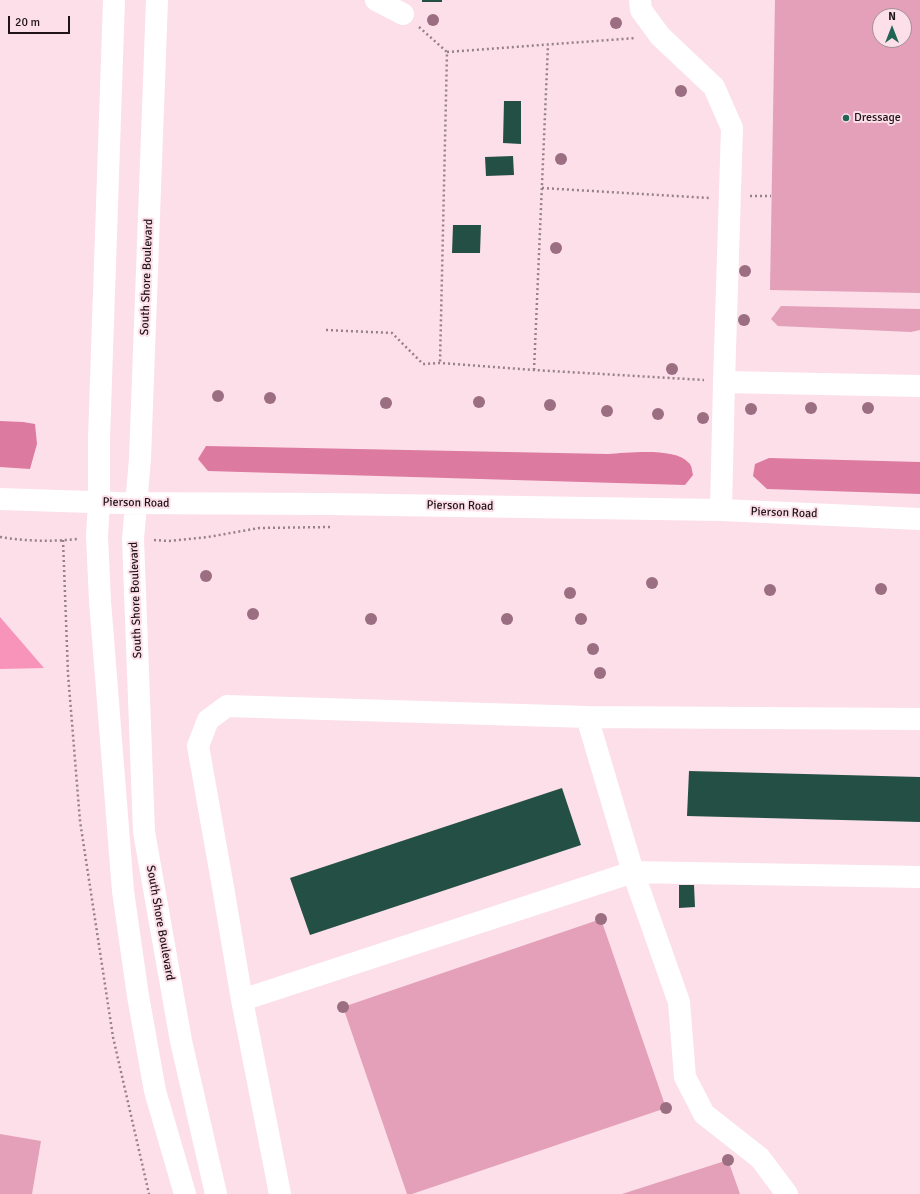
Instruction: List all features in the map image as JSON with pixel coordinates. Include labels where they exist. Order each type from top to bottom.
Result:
[{"type":"street","points":[[114,0],[99,431],[99,502],[97,536],[100,602],[123,891],[138,996],[155,1091],[185,1194]]},
{"type":"street","name":"South Shore Boulevard","points":[[157,0],[140,459],[133,539],[144,832],[181,1042],[216,1194]]},
{"type":"street","points":[[376,0],[403,14]]},
{"type":"street","points":[[640,0],[641,10],[660,36],[714,87],[732,128],[721,510]]},
{"type":"street","points":[[724,382],[920,386]]},
{"type":"street","name":"Pierson Road","points":[[0,499],[136,503],[327,504],[721,510],[920,519]]},
{"type":"street","points":[[280,1194],[242,1000],[198,746],[208,720],[227,706],[587,717],[920,719]]},
{"type":"street","points":[[587,717],[633,872],[679,1002],[685,1077],[704,1114],[760,1158],[787,1194]]},
{"type":"street","points":[[242,1000],[633,872],[920,877]]},
{"type":"path","points":[[403,14],[447,52],[660,36]]},
{"type":"path","points":[[534,370],[548,44]]},
{"type":"path","points":[[440,362],[447,52]]},
{"type":"path","points":[[542,188],[702,198],[771,196]]},
{"type":"path","points":[[326,330],[392,333],[422,364],[440,362],[534,370],[724,382]]},
{"type":"path","points":[[133,539],[169,541],[208,537],[259,528],[330,527]]},
{"type":"path","points":[[0,537],[20,540],[63,540],[97,536]]},
{"type":"path","points":[[63,540],[68,674],[80,821],[114,1037],[149,1194]]},
{"type":"shaded area","name":"Dressage","points":[[775,0],[920,0],[920,293],[770,290]]},
{"type":"shaded area","points":[[781,306],[920,309],[920,330],[911,332],[778,326],[771,319]]},
{"type":"shaded area","points":[[0,421],[35,424],[37,444],[30,469],[0,467]]},
{"type":"shaded area","points":[[206,446],[608,454],[651,452],[663,453],[682,458],[690,464],[693,475],[685,485],[208,471],[198,459]]},
{"type":"shaded area","points":[[769,458],[920,462],[920,494],[767,489],[753,476],[755,464]]},
{"type":"shaded area","points":[[0,617],[44,668],[0,669]]},
{"type":"shaded area","points":[[601,919],[666,1108],[412,1194],[407,1194],[343,1007]]},
{"type":"shaded area","points":[[0,1134],[41,1141],[32,1194],[0,1194]]},
{"type":"shaded area","points":[[728,1160],[740,1194],[622,1194]]},
{"type":"building","points":[[422,0],[442,0],[442,2],[422,2]]},
{"type":"building","points":[[504,101],[521,101],[521,144],[503,143]]},
{"type":"building","points":[[513,156],[514,175],[486,176],[485,157]]},
{"type":"building","points":[[453,225],[481,225],[480,253],[452,253]]},
{"type":"building","points":[[689,771],[920,777],[920,822],[687,816]]},
{"type":"building","points":[[562,788],[581,845],[310,935],[290,878]]},
{"type":"building","points":[[679,885],[694,885],[695,907],[679,908]]},
{"type":"place","name":"Dressage","points":[[846,118]]}]
